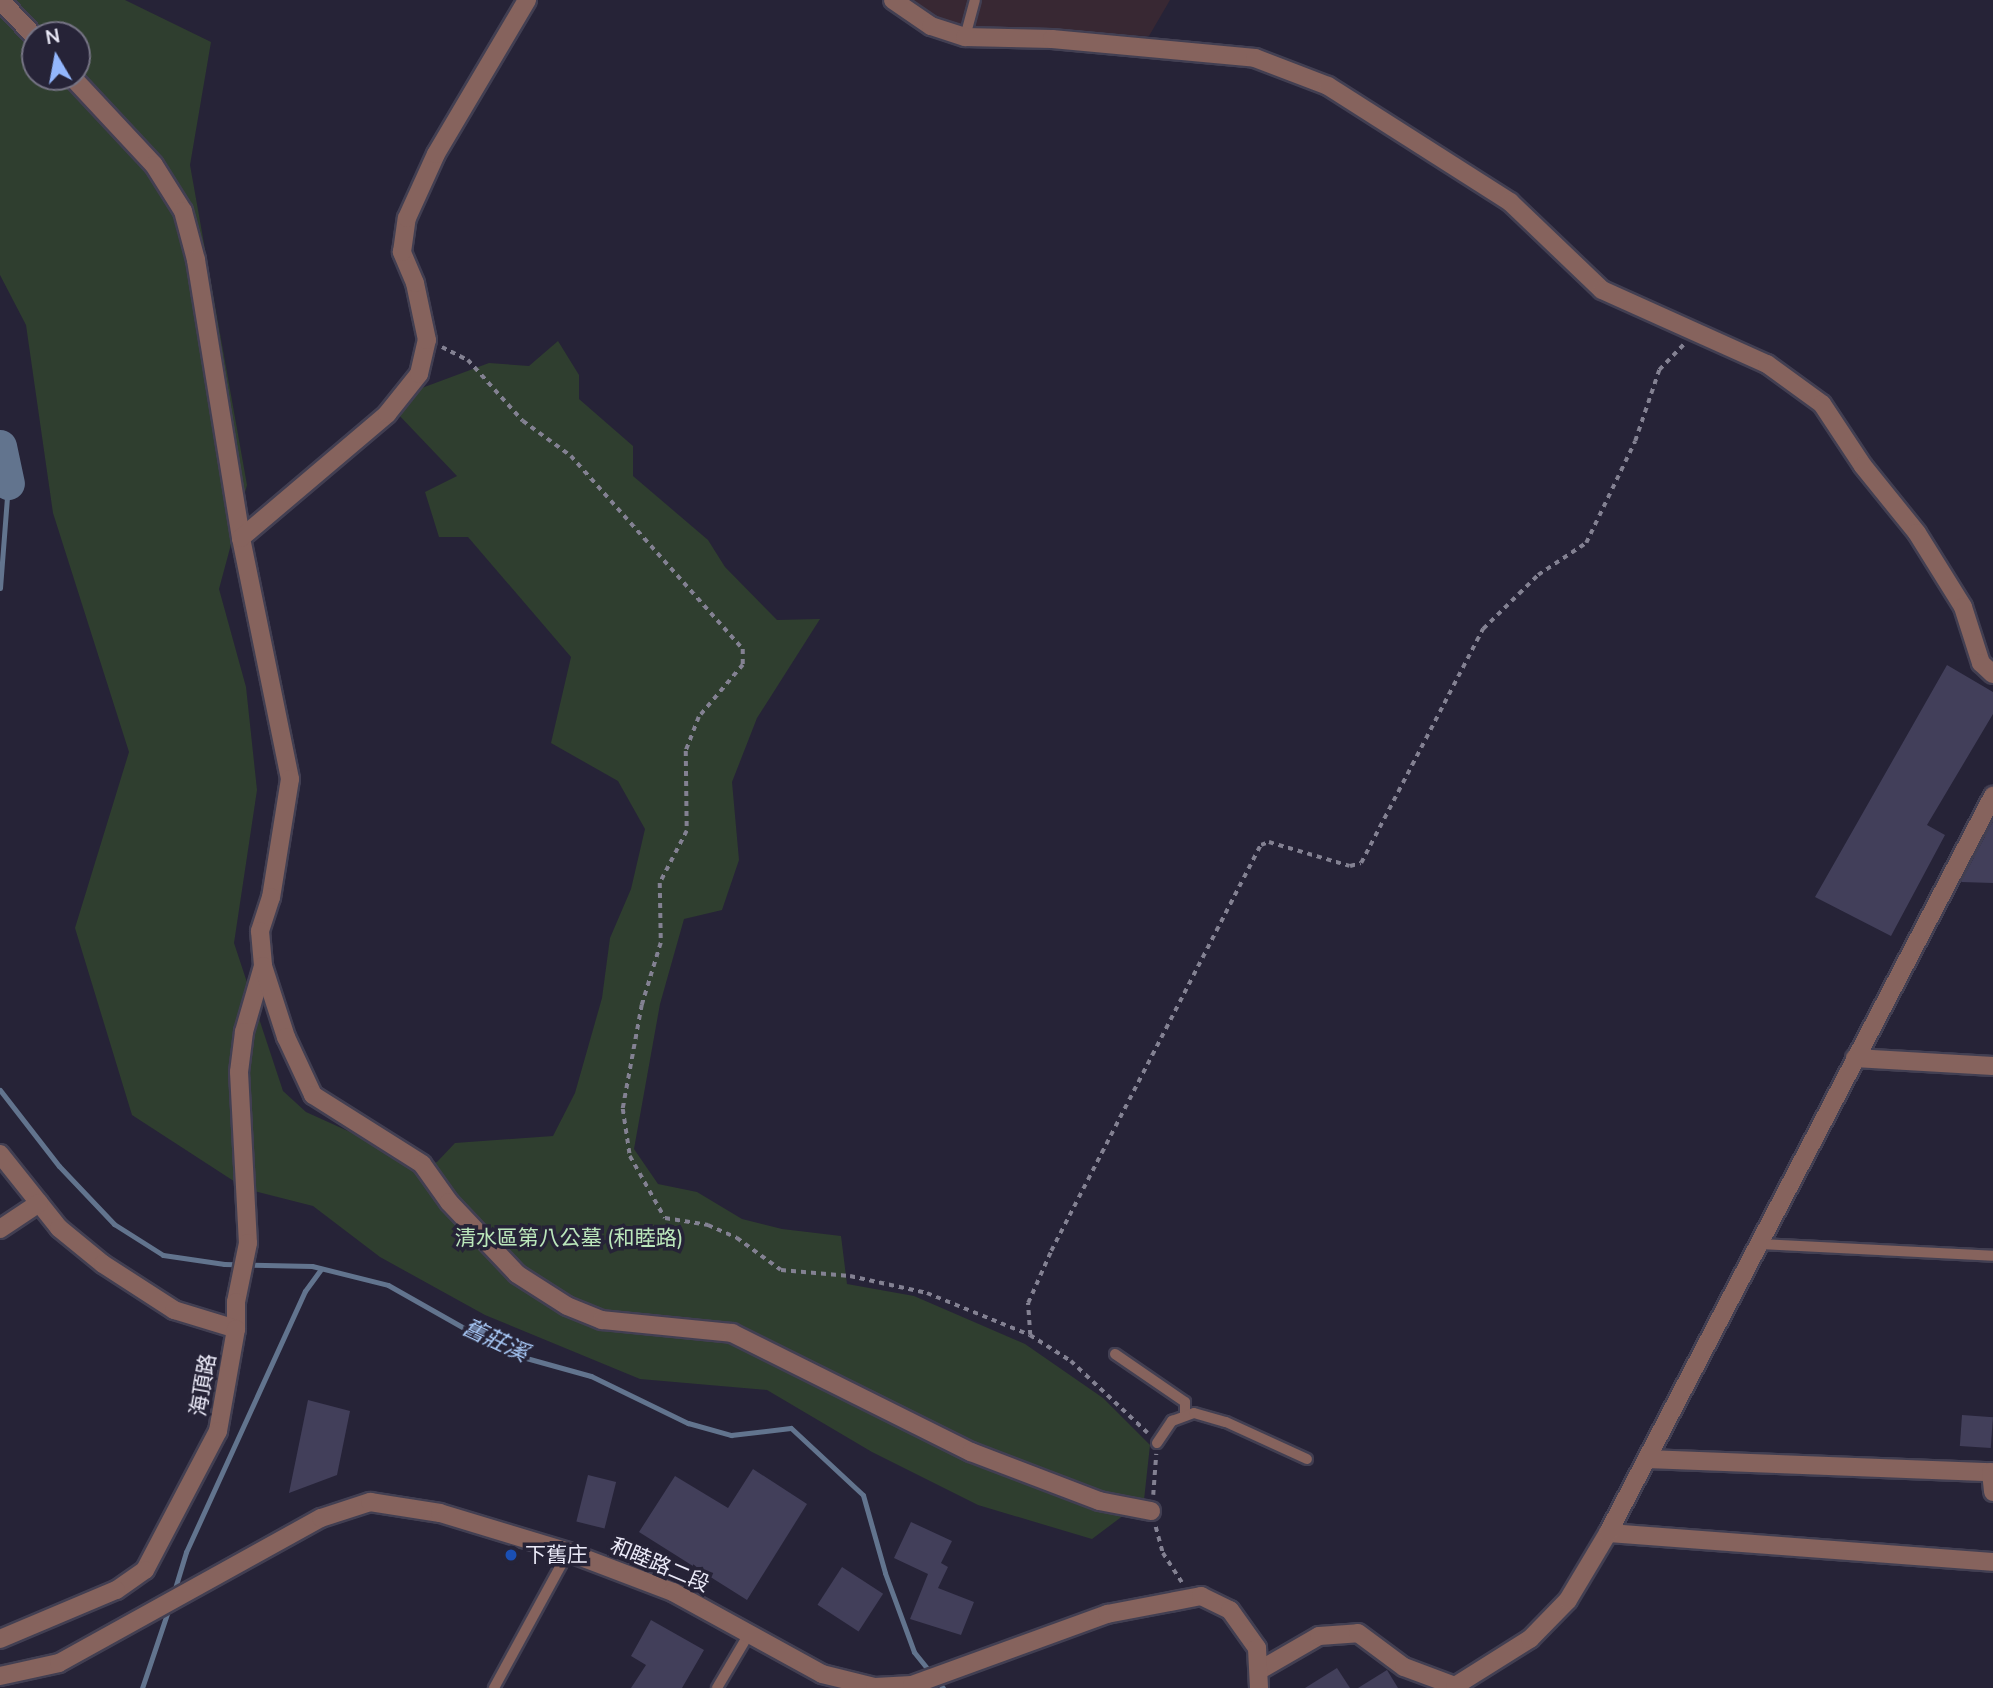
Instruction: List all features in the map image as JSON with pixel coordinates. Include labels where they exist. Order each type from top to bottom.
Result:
[{"type":"street","points":[[0,0],[21,22]]},
{"type":"street","points":[[241,538],[387,414],[419,374],[427,340],[415,283],[402,252],[407,218],[443,142],[527,0]]},
{"type":"street","points":[[893,0],[932,26],[965,37],[1052,39],[1255,58],[1288,67],[1328,86],[1510,202],[1602,290],[1768,364],[1822,404],[1863,466],[1917,533],[1963,607],[1981,663],[1993,674]]},
{"type":"street","points":[[85,91],[154,165],[183,211],[196,260],[241,538],[290,779],[271,897],[260,931],[262,966],[286,1037],[313,1095],[422,1164],[449,1202],[517,1274],[567,1306],[602,1320],[732,1333],[971,1452],[1099,1500],[1151,1511]]},
{"type":"street","points":[[1260,1679],[1319,1636],[1358,1633],[1404,1667],[1455,1687],[1530,1639],[1568,1600],[1608,1533],[1993,796]]},
{"type":"street","points":[[236,1329],[236,1302],[248,1242],[239,1072],[244,1032],[262,966]]},
{"type":"street","points":[[1855,1058],[1993,1066]]},
{"type":"street","name":"海頂路","points":[[0,1154],[59,1228],[103,1264],[174,1310],[236,1329],[218,1431],[145,1570],[116,1590],[0,1639]]},
{"type":"street","points":[[0,1229],[39,1203]]},
{"type":"street","points":[[1647,1459],[1991,1472],[1993,1492]]},
{"type":"street","name":"和睦路二段","points":[[0,1675],[59,1663],[321,1518],[370,1502],[440,1513],[568,1552],[673,1592],[822,1674],[875,1688],[912,1685],[1107,1614],[1200,1596]]},
{"type":"street","points":[[1608,1533],[1993,1562]]},
{"type":"street","points":[[1200,1596],[1230,1610],[1238,1620],[1257,1648],[1260,1679]]},
{"type":"lane","points":[[965,37],[975,0]]},
{"type":"lane","points":[[1760,1244],[1993,1256]]},
{"type":"lane","points":[[1115,1354],[1185,1402],[1185,1416]]},
{"type":"lane","points":[[1157,1443],[1172,1421],[1194,1413],[1226,1422],[1307,1459]]},
{"type":"lane","points":[[494,1688],[568,1552]]},
{"type":"lane","points":[[717,1688],[750,1632]]},
{"type":"path","points":[[1030,1335],[1028,1303],[1051,1251],[1261,845],[1269,842],[1350,866],[1361,863],[1483,629],[1538,575],[1586,543],[1634,441],[1659,370],[1696,333]]},
{"type":"path","points":[[427,340],[468,360],[523,421],[571,456],[743,649],[743,665],[699,717],[686,751],[687,831],[660,883],[662,943],[642,1005],[623,1109],[630,1156],[650,1194],[665,1218],[708,1225],[737,1238],[781,1270],[850,1276],[927,1293],[1030,1335],[1071,1361],[1157,1443],[1151,1511],[1163,1553],[1185,1587],[1200,1596]]},
{"type":"shaded area","points":[[902,0],[1170,0],[1149,36],[945,33]]},
{"type":"green space","name":"清水區第八公墓 (和睦路)","points":[[0,0],[125,0],[211,42],[190,165],[247,485],[219,589],[246,687],[257,790],[234,943],[283,1091],[306,1112],[381,1146],[414,1170],[437,1162],[455,1143],[553,1136],[575,1093],[602,998],[610,938],[631,889],[645,829],[618,781],[551,743],[571,657],[468,537],[439,537],[425,492],[457,476],[396,412],[403,395],[489,363],[529,366],[558,341],[579,375],[579,399],[633,446],[633,476],[708,540],[725,567],[777,620],[820,619],[757,718],[732,782],[739,860],[722,910],[684,919],[660,1004],[634,1149],[658,1184],[697,1192],[742,1219],[782,1229],[841,1236],[847,1284],[914,1296],[1025,1344],[1103,1398],[1150,1445],[1144,1500],[1092,1539],[978,1505],[872,1452],[767,1390],[640,1379],[485,1315],[380,1257],[313,1206],[246,1189],[132,1115],[75,928],[129,752],[53,513],[26,325],[0,275]]},
{"type":"building","points":[[1947,665],[1993,692],[1993,714],[1927,825],[1945,835],[1891,936],[1815,897]]},
{"type":"building","points":[[1993,821],[1993,883],[1961,882]]},
{"type":"building","points":[[308,1400],[350,1411],[337,1475],[289,1493]]},
{"type":"building","points":[[1962,1415],[1993,1417],[1991,1448],[1960,1446]]},
{"type":"building","points":[[753,1469],[807,1504],[747,1600],[639,1532],[675,1476],[728,1508]]},
{"type":"building","points":[[588,1475],[616,1482],[605,1529],[576,1522]]},
{"type":"building","points":[[911,1522],[952,1541],[941,1563],[948,1567],[938,1588],[974,1602],[961,1635],[910,1619],[928,1574],[894,1558]]},
{"type":"building","points":[[842,1567],[883,1594],[859,1631],[817,1605]]},
{"type":"building","points":[[651,1620],[704,1650],[682,1688],[631,1688],[646,1665],[631,1656]]},
{"type":"building","points":[[1337,1668],[1350,1688],[1305,1688]]},
{"type":"building","points":[[1387,1670],[1398,1688],[1358,1688]]},
{"type":"waterway","name":"舊莊溪","points":[[0,446],[8,483]]},
{"type":"waterway","name":"舊莊溪","points":[[0,588],[8,483]]},
{"type":"waterway","name":"舊莊溪","points":[[0,1090],[59,1166],[114,1224],[163,1255],[224,1264],[312,1266],[388,1285],[508,1353],[591,1376],[688,1423],[731,1435],[791,1428],[863,1495],[885,1573],[914,1652],[943,1688]]},
{"type":"waterway","points":[[173,1595],[186,1552],[305,1291],[321,1269]]},
{"type":"waterway","points":[[142,1688],[169,1608]]},
{"type":"place","name":"下舊庄","points":[[511,1555]]}]
